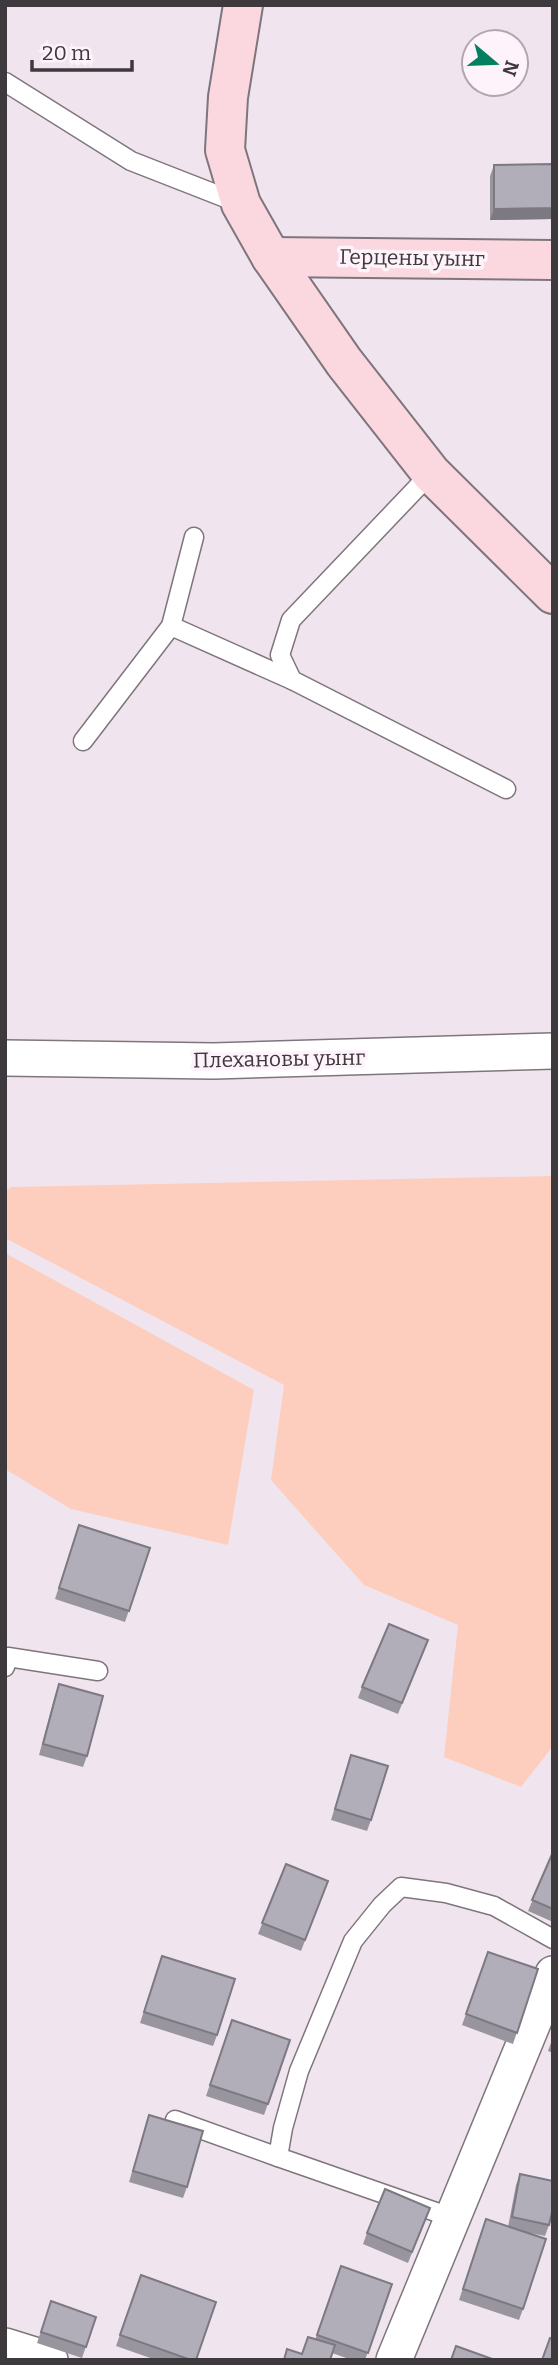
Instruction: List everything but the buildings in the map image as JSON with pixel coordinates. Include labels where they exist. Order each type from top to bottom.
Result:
[{"type":"street","points":[[243,5],[228,97],[225,150],[241,204],[271,257],[344,362],[431,473],[553,594]]},
{"type":"street","name":"Герцены уынг","points":[[271,257],[553,260]]},
{"type":"street","name":"Плехановы уынг","points":[[5,1058],[214,1061],[553,1051]]},
{"type":"street","points":[[394,2360],[553,1974]]},
{"type":"street","points":[[5,2346],[50,2360]]},
{"type":"lane","points":[[5,82],[131,161],[241,204]]},
{"type":"lane","points":[[292,680],[280,655],[291,620],[431,473]]},
{"type":"lane","points":[[83,741],[171,626],[194,537]]},
{"type":"lane","points":[[171,626],[292,680],[506,789]]},
{"type":"lane","points":[[5,1667],[8,1657],[98,1671]]},
{"type":"lane","points":[[278,2157],[299,2071],[353,1941],[382,1905],[401,1887],[446,1893],[494,1906],[553,1939]]},
{"type":"lane","points":[[175,2120],[453,2218]]},
{"type":"shaded area","points":[[553,1176],[553,1746],[521,1787],[444,1757],[458,1625],[364,1585],[271,1480],[284,1385],[5,1238],[5,1191],[11,1187]]},
{"type":"shaded area","points":[[5,1253],[254,1390],[228,1545],[71,1509],[5,1469]]}]
